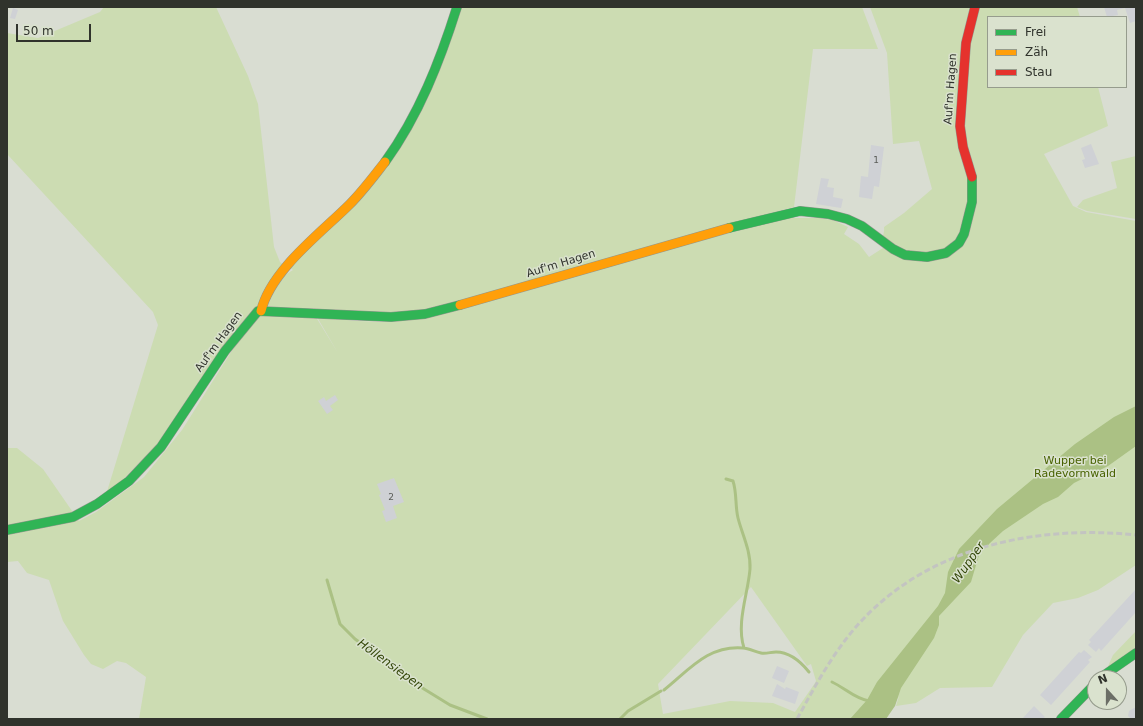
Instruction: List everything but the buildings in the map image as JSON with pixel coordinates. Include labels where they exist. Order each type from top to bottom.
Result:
[{"type":"street","points":[[261,311],[261,305],[266,294],[288,265],[352,202],[372,180],[388,157],[436,69],[457,7]]},
{"type":"street","name":"Auf'm Hagen","points":[[7,530],[73,517],[103,500],[129,481],[161,447],[225,350],[255,313],[261,311],[391,318],[425,314],[508,292],[731,227],[800,211],[828,214],[847,219],[862,226],[888,246],[905,255],[921,257],[942,255],[953,248],[964,234],[972,202],[973,180],[962,142],[960,126],[966,43],[975,7]]},
{"type":"street","points":[[1109,670],[1136,653]]},
{"type":"street","points":[[1061,719],[1087,692]]},
{"type":"green space","points":[[104,7],[216,7],[248,76],[258,104],[274,247],[280,262],[285,266],[177,424],[105,498],[158,325],[153,312],[7,154],[7,33],[38,38],[100,12]]},
{"type":"green space","name":"Wupper bei Radevormwald","points":[[458,7],[862,7],[878,49],[813,49],[794,207],[675,239],[507,289],[424,310],[391,314],[311,309],[338,353],[317,317],[357,321],[390,322],[426,317],[509,296],[627,260],[786,218],[819,218],[833,220],[848,227],[844,234],[859,244],[869,257],[883,248],[882,242],[884,227],[904,213],[932,189],[919,141],[893,144],[887,53],[870,7],[973,7],[964,38],[958,126],[961,148],[968,167],[972,165],[963,136],[963,125],[970,33],[977,7],[1077,7],[1080,16],[987,16],[987,88],[1098,88],[1108,126],[1044,154],[1073,206],[1086,212],[1136,221],[1136,565],[1098,590],[1078,598],[1053,603],[1023,635],[992,687],[940,688],[916,703],[896,706],[899,696],[886,719],[139,719],[146,677],[126,663],[117,661],[103,669],[91,664],[63,621],[49,580],[27,573],[18,561],[7,562],[7,448],[17,448],[43,469],[79,521],[96,512],[144,477],[182,430],[233,349],[285,275],[293,270],[289,267],[347,210],[380,173],[425,95]],"holes":[[[751,587],[807,666],[811,664],[816,681],[795,712],[773,703],[730,701],[663,714],[658,684]]]},
{"type":"green space","points":[[1136,156],[1136,219],[1087,211],[1077,207],[1083,200],[1117,188],[1111,162]]},
{"type":"green space","points":[[1136,631],[1136,653],[1110,670],[1106,670],[1113,655]]},
{"type":"water","name":"Wupper","points":[[1136,406],[1136,446],[1108,466],[1074,483],[1058,497],[1043,504],[1003,531],[990,543],[979,555],[971,582],[939,616],[939,625],[934,638],[901,688],[895,706],[886,719],[850,719],[867,700],[877,682],[938,606],[945,593],[948,572],[959,549],[997,509],[1075,444],[1114,417]]},
{"type":"waterway","points":[[726,479],[733,481],[738,518],[748,549],[750,562],[749,579],[743,608],[741,629],[744,648]]},
{"type":"waterway","name":"Höllensiepen","points":[[327,580],[340,624],[355,639],[424,689],[450,705],[487,719]]},
{"type":"waterway","name":"Höllensiepen","points":[[664,690],[700,660],[719,650],[731,648],[745,648],[763,653],[781,652],[799,661],[809,672]]},
{"type":"waterway","name":"Höllensiepen","points":[[832,682],[855,696],[869,701]]},
{"type":"waterway","name":"Höllensiepen","points":[[620,719],[628,711],[661,691]]},
{"type":"railway","points":[[797,719],[828,665],[850,634],[878,605],[909,581],[943,562],[980,548],[1018,539],[1057,534],[1096,533],[1136,535]]},
{"type":"traffic: fast","points":[[385,162],[408,126],[418,107],[436,67],[457,7]]},
{"type":"traffic: fast","points":[[729,228],[800,211],[828,214],[847,219],[862,226],[893,249],[905,255],[927,257],[946,253],[959,243],[964,234],[972,202],[972,177]]},
{"type":"traffic: fast","points":[[7,530],[73,517],[97,504],[129,481],[161,447],[225,351],[258,311],[391,317],[425,314],[460,305]]},
{"type":"traffic: fast","points":[[1112,670],[1136,653]]},
{"type":"traffic: fast","points":[[1061,719],[1087,692]]},
{"type":"traffic: slow","points":[[261,311],[275,281],[286,267],[298,253],[355,199],[385,162]]},
{"type":"traffic: slow","points":[[460,305],[729,228]]},
{"type":"traffic: jam","points":[[972,177],[963,147],[960,126],[966,43],[975,7]]}]
